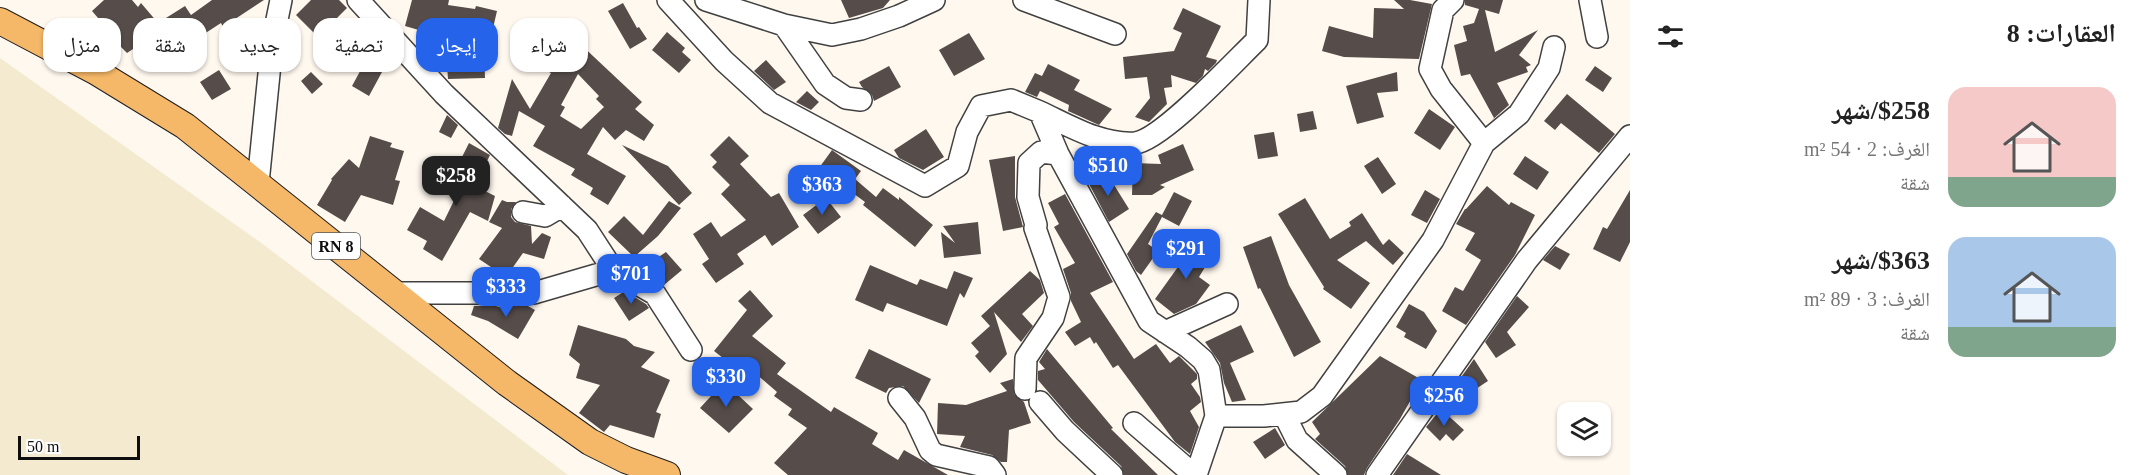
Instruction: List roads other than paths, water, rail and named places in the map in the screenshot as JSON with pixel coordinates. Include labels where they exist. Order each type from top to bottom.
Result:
[{"type":"main road","name":"RN 8","points":[[0,21],[95,70],[185,126],[507,383],[590,442],[626,460],[667,475]]},
{"type":"street","points":[[258,183],[272,44],[281,0]]},
{"type":"street","points":[[668,0],[724,61],[770,103],[925,186],[958,166],[967,132],[981,106],[1011,100],[1094,138],[1136,143],[1161,131],[1257,40],[1259,0]]},
{"type":"street","points":[[706,0],[784,25],[832,35],[861,29],[896,8],[934,0]]},
{"type":"street","points":[[1024,0],[1115,34]]},
{"type":"street","points":[[1453,0],[1443,10],[1430,69],[1441,89],[1484,143]]},
{"type":"street","points":[[1590,0],[1597,37]]},
{"type":"street","points":[[362,2],[444,94],[587,230],[613,270],[655,294],[691,350]]},
{"type":"street","points":[[784,25],[825,84],[846,98],[861,100]]},
{"type":"street","points":[[1216,416],[1301,412],[1322,396],[1433,240],[1484,143],[1519,114],[1549,68],[1554,46]]},
{"type":"street","points":[[1040,112],[1058,154],[1149,321],[1203,360],[1209,370],[1216,416],[1195,475],[1134,423]]},
{"type":"street","points":[[1377,475],[1527,260],[1630,136]]},
{"type":"street","points":[[1058,154],[1041,152],[1029,163],[1028,197],[1035,228],[1059,297],[1053,318],[1026,358],[1032,396],[1112,475]]},
{"type":"street","points":[[523,212],[544,216],[562,206]]},
{"type":"street","points":[[394,293],[534,293],[613,270]]},
{"type":"street","points":[[1165,332],[1227,304]]},
{"type":"street","points":[[899,398],[915,418],[930,450],[936,455],[989,467],[995,475]]},
{"type":"street","points":[[1284,414],[1297,440],[1336,475]]}]
